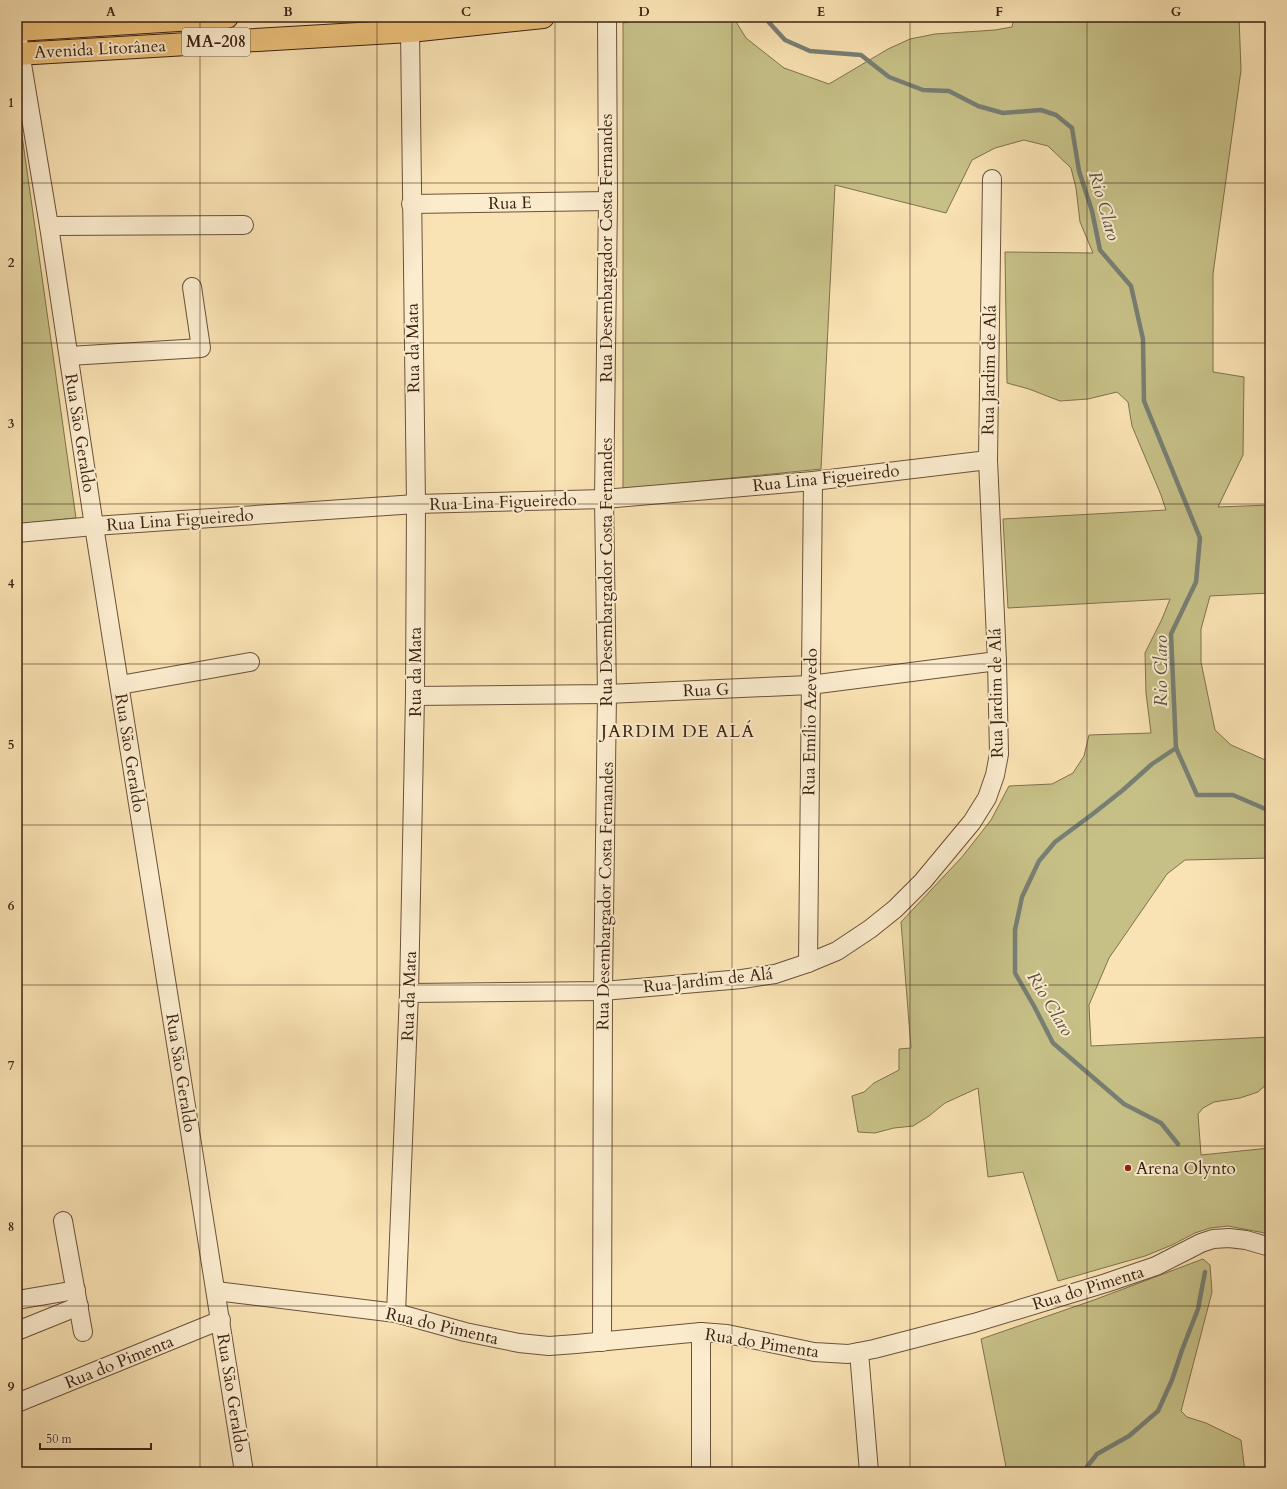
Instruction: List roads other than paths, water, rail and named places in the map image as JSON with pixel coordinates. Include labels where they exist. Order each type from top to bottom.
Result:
[{"type":"main road","name":"Avenida Litorânea","points":[[17,30],[227,17]]},
{"type":"main road","name":"Avenida Litorânea","points":[[18,47],[543,17]]},
{"type":"street","name":"Rua Desembargador Costa Fernandes","points":[[602,1342],[603,991],[607,694],[604,499],[608,201],[607,17]]},
{"type":"street","name":"Rua da Mata","points":[[396,1313],[410,993],[415,696],[416,504],[410,24]]},
{"type":"street","name":"Rua São Geraldo","points":[[18,47],[54,226],[76,356],[94,526],[244,1472]]},
{"type":"street","name":"Rua Jardim de Alá","points":[[410,993],[603,991],[742,979],[775,974],[837,951],[870,929],[895,908],[923,881],[972,822],[987,798],[995,775],[999,754],[997,661],[988,460],[992,179]]},
{"type":"street","name":"Rua E","points":[[412,204],[608,201]]},
{"type":"street","points":[[54,226],[244,225]]},
{"type":"street","points":[[76,356],[201,348],[192,287]]},
{"type":"street","name":"Rua Lina Figueiredo","points":[[17,534],[94,526],[416,504],[604,499],[813,481],[988,460]]},
{"type":"street","name":"Rua Emílio Azevedo","points":[[808,963],[813,481]]},
{"type":"street","name":"Rua G","points":[[415,696],[607,694],[810,685],[997,661]]},
{"type":"street","points":[[120,685],[250,662]]},
{"type":"street","points":[[63,1221],[83,1332]]},
{"type":"street","name":"Rua do Pimenta","points":[[216,1291],[396,1313],[465,1332],[519,1343],[548,1346],[701,1332],[727,1334],[814,1352],[832,1354],[859,1352],[974,1323],[1106,1283],[1156,1266],[1201,1243],[1213,1239],[1240,1239],[1270,1247]]},
{"type":"street","points":[[17,1300],[77,1298]]},
{"type":"street","points":[[17,1331],[77,1298]]},
{"type":"street","name":"Rua do Pimenta","points":[[17,1403],[221,1320]]},
{"type":"street","points":[[701,1332],[701,1472]]},
{"type":"street","points":[[859,1352],[869,1472]]},
{"type":"waterway","name":"Rio Claro","points":[[764,17],[785,40],[810,51],[861,55],[889,77],[923,90],[949,91],[978,106],[1003,113],[1041,110],[1056,115],[1072,128],[1079,171],[1092,211],[1100,250],[1131,286],[1143,339],[1144,401],[1200,538],[1196,582],[1171,634],[1176,748],[1197,795],[1233,795],[1270,811]]},
{"type":"waterway","name":"Rio Claro","points":[[1176,748],[1152,764],[1123,790],[1055,842],[1039,861],[1022,897],[1015,930],[1015,973],[1053,1043],[1124,1104],[1161,1123],[1178,1144]]},
{"type":"waterway","points":[[1083,1472],[1097,1454],[1129,1436],[1158,1411],[1172,1380],[1198,1309],[1205,1272]]},
{"type":"place","name":"Arena Olynto","points":[[1128,1168]]},
{"type":"district","name":"JARDIM DE ALÁ","points":[[678,731]]}]
